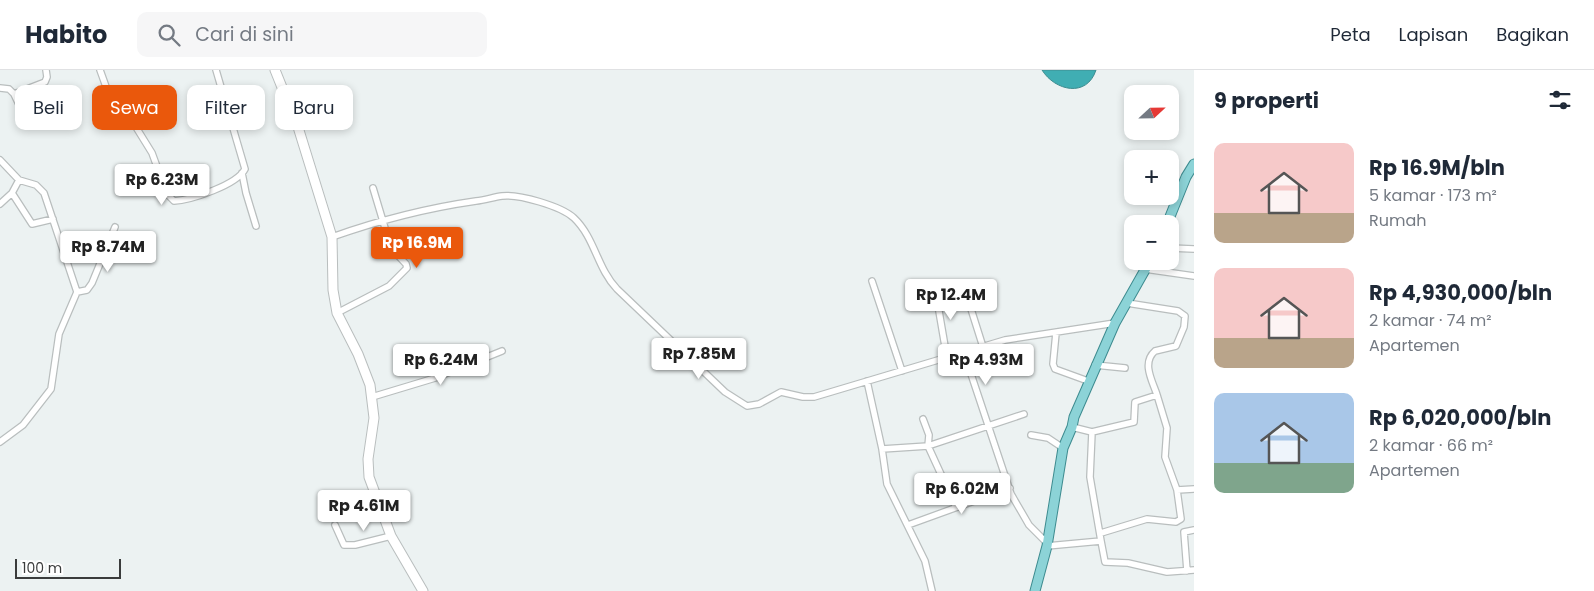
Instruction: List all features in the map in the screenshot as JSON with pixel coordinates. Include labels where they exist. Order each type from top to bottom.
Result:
[{"type":"main road","points":[[1171,215],[1186,177],[1194,164]]},
{"type":"main road","points":[[1035,591],[1047,544],[1063,448],[1095,365],[1115,323],[1145,270]]},
{"type":"street","points":[[0,88],[9,89],[14,94],[45,82],[47,77],[46,70]]},
{"type":"street","points":[[100,70],[110,95],[126,111],[152,153],[171,200],[185,200],[200,196],[242,173],[245,167],[216,70]]},
{"type":"street","points":[[275,70],[298,127],[332,237],[333,290],[337,313],[365,372],[372,397],[374,418],[368,459],[369,477],[391,536],[424,591]]},
{"type":"street","points":[[0,160],[19,180],[36,185],[42,190],[77,292],[59,334],[51,389],[23,425],[0,442]]},
{"type":"street","points":[[242,173],[256,226]]},
{"type":"street","points":[[0,204],[12,193],[19,180]]},
{"type":"street","points":[[337,313],[389,286],[407,268],[406,264],[391,248],[373,188]]},
{"type":"street","points":[[12,193],[32,224],[53,219]]},
{"type":"street","points":[[332,237],[383,220],[446,205],[503,196],[521,198],[558,208],[572,216],[582,226],[611,283],[725,392],[741,404],[753,406],[781,392],[803,397],[814,397],[1010,339],[1115,323]]},
{"type":"street","points":[[77,292],[87,290],[92,283],[115,227]]},
{"type":"street","points":[[1179,248],[1194,249]]},
{"type":"street","points":[[1169,270],[1194,276]]},
{"type":"street","points":[[872,281],[902,371]]},
{"type":"street","points":[[935,288],[946,358]]},
{"type":"street","points":[[1101,533],[1146,519],[1180,520],[1181,515],[1177,490],[1165,457],[1167,428],[1149,375],[1149,359],[1155,351],[1176,346],[1184,327],[1185,316],[1178,311],[1127,303]]},
{"type":"street","points":[[971,309],[983,347]]},
{"type":"street","points":[[1056,333],[1055,369],[1088,381]]},
{"type":"street","points":[[372,397],[435,378],[502,352]]},
{"type":"street","points":[[964,353],[1012,497],[1029,525],[1047,544],[1101,541]]},
{"type":"street","points":[[1095,365],[1125,368]]},
{"type":"street","points":[[867,381],[882,449],[887,484],[908,524],[924,561],[932,591]]},
{"type":"street","points":[[1072,427],[1092,432],[1134,422],[1136,419],[1135,402],[1157,395]]},
{"type":"street","points":[[882,449],[928,446],[1024,414]]},
{"type":"street","points":[[923,419],[929,435],[928,446],[956,507]]},
{"type":"street","points":[[1092,432],[1090,453],[1092,499],[1101,533],[1105,562],[1109,564],[1128,563],[1167,572],[1194,570]]},
{"type":"street","points":[[1031,435],[1048,438],[1063,448]]},
{"type":"street","points":[[908,524],[1010,488]]},
{"type":"street","points":[[1177,490],[1194,489]]},
{"type":"street","points":[[336,525],[344,545],[355,545],[391,536]]},
{"type":"street","points":[[1186,570],[1184,532],[1194,530]]},
{"type":"water","points":[[1042,70],[1096,70],[1092,79],[1086,85],[1070,88],[1062,87],[1055,83]]}]
